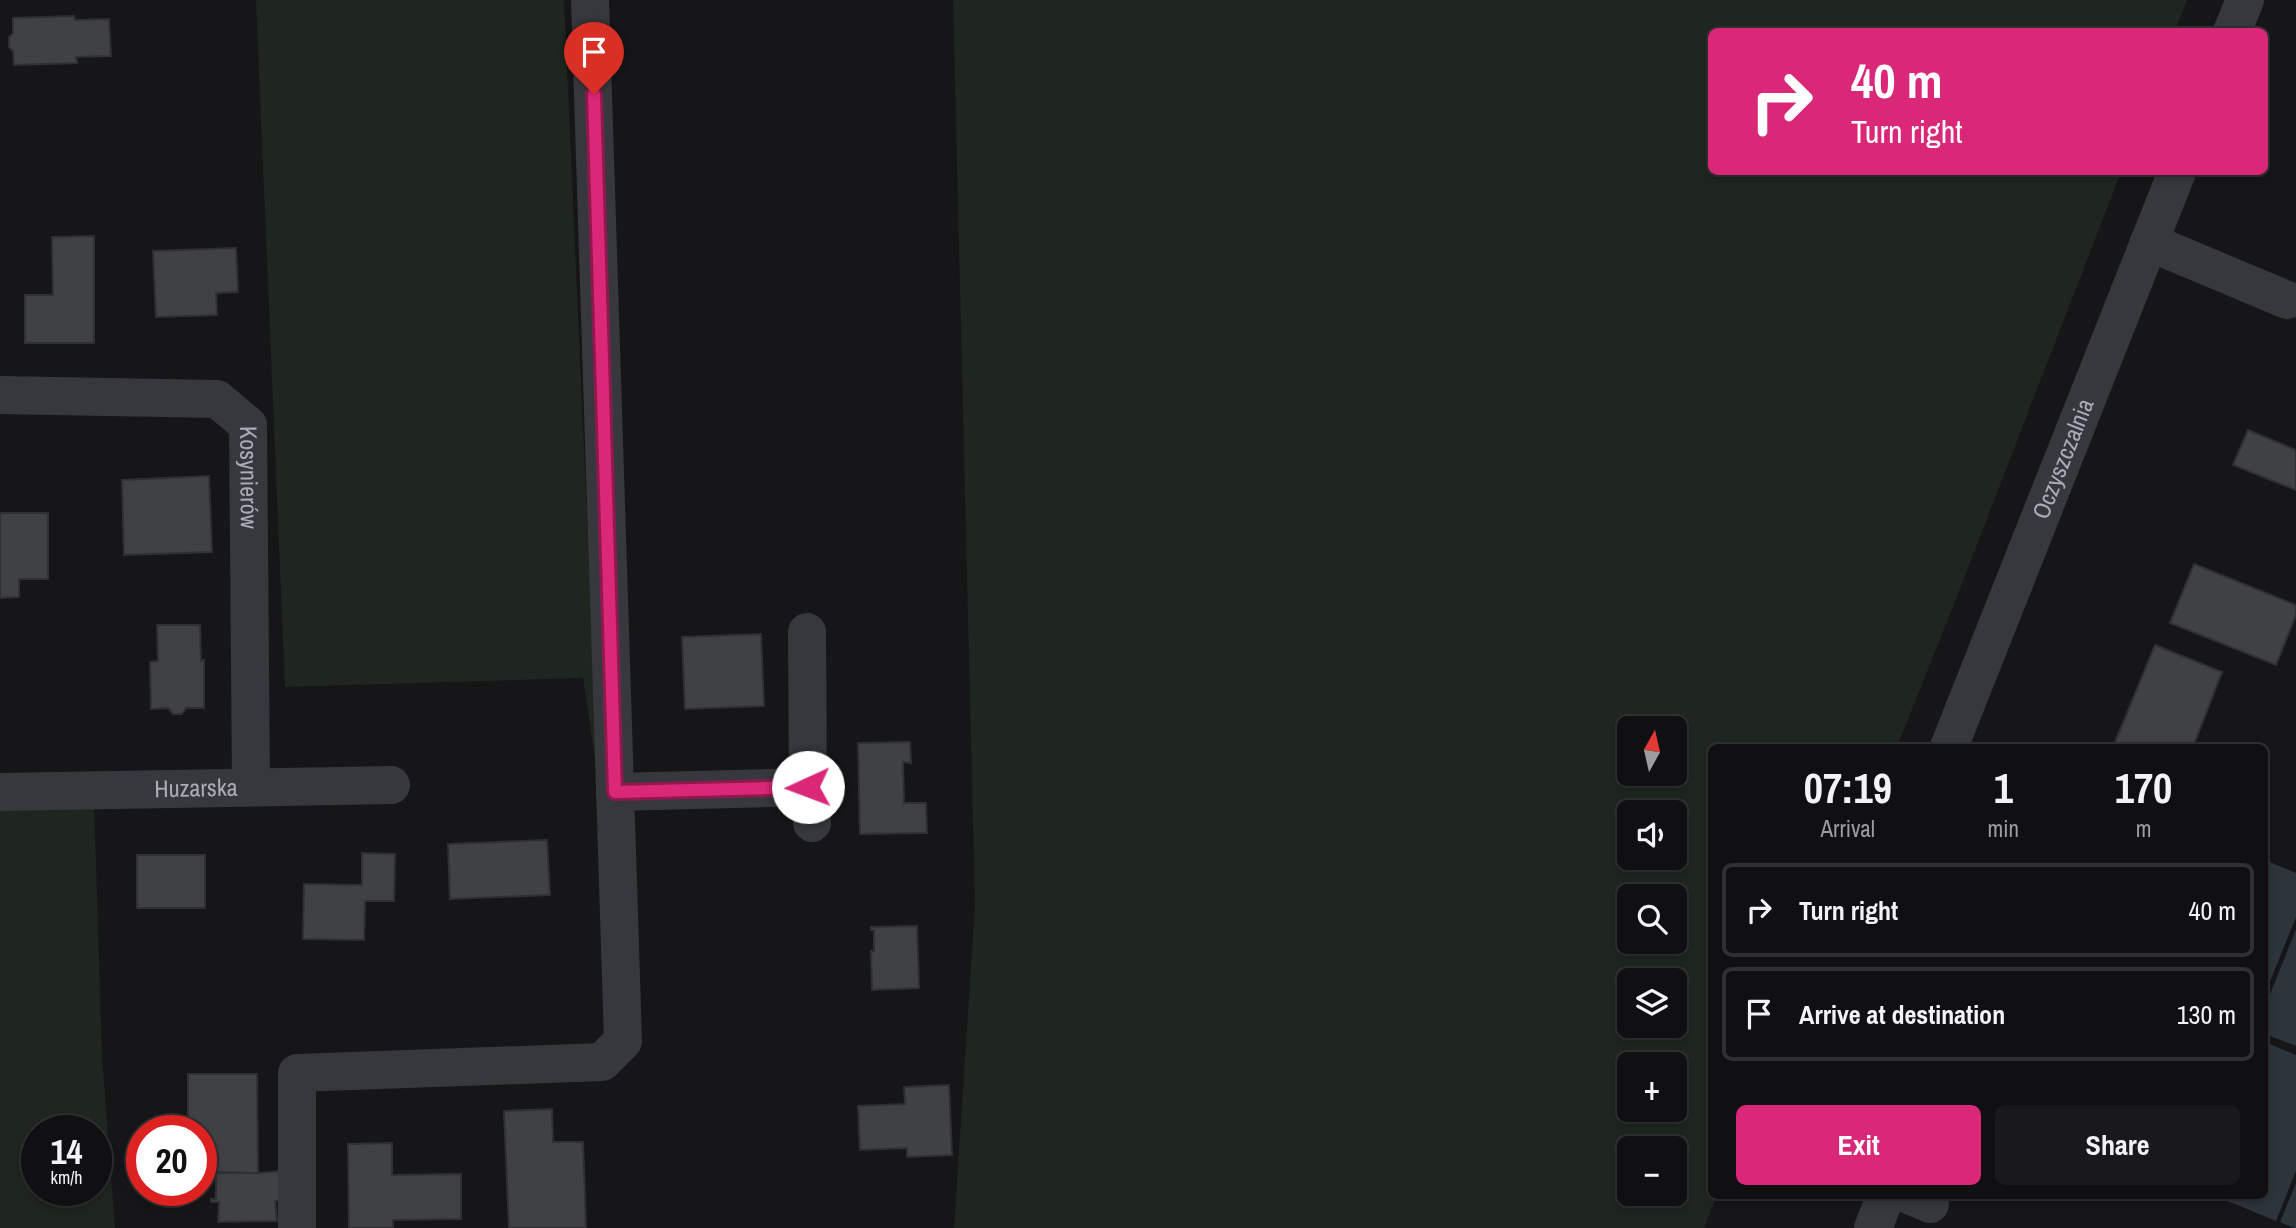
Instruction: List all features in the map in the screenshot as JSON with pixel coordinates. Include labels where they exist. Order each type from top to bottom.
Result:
[{"type":"street","points":[[297,1228],[297,1073],[602,1062],[623,1041],[590,0]]},
{"type":"street","points":[[2234,28],[2245,0]]},
{"type":"street","name":"Oczyszczalnia","points":[[1950,744],[2176,175]]},
{"type":"street","points":[[2149,242],[2287,300]]},
{"type":"street","name":"Kosynierów","points":[[0,395],[217,399],[248,425],[251,787]]},
{"type":"street","points":[[615,792],[810,805],[807,632]]},
{"type":"street","name":"Huzarska","points":[[0,792],[391,785]]},
{"type":"street","points":[[1873,1228],[1884,1199]]},
{"type":"shaded area","points":[[256,0],[564,0],[599,785],[583,678],[285,687]]},
{"type":"shaded area","points":[[953,0],[2187,0],[2176,28],[1708,28],[1708,175],[2120,175],[1898,744],[1708,744],[1708,1199],[1715,1199],[1704,1228],[954,1228],[975,905]]},
{"type":"shaded area","points":[[94,800],[102,1056],[106,1115],[21,1115],[21,1206],[112,1206],[112,1188],[115,1228],[0,1228],[0,802]]},
{"type":"shaded area","points":[[2268,861],[2296,873],[2296,917],[2268,987]]},
{"type":"shaded area","points":[[2296,929],[2296,1046],[2268,1035],[2268,999]]},
{"type":"shaded area","points":[[2268,1043],[2296,1055],[2296,1171],[2276,1221],[2223,1199],[2268,1199]]},
{"type":"shaded area","points":[[2296,1183],[2296,1228],[2294,1228],[2280,1222]]},
{"type":"building","points":[[74,16],[75,20],[109,19],[111,56],[76,57],[77,63],[14,65],[13,51],[9,47],[13,18]]},
{"type":"building","points":[[94,236],[94,343],[25,343],[25,295],[53,295],[52,237]]},
{"type":"building","points":[[236,248],[238,292],[216,293],[217,315],[156,317],[153,251]]},
{"type":"building","points":[[2248,430],[2296,450],[2296,490],[2233,465]]},
{"type":"building","points":[[209,476],[212,552],[124,555],[122,480]]},
{"type":"building","points":[[0,513],[48,513],[48,579],[19,579],[19,597],[0,598]]},
{"type":"building","points":[[2194,564],[2296,605],[2296,615],[2276,665],[2170,623]]},
{"type":"building","points":[[157,625],[200,625],[201,661],[204,660],[204,708],[186,708],[182,714],[173,714],[168,708],[151,709],[150,662],[158,661]]},
{"type":"building","points":[[761,634],[764,706],[685,709],[682,637]]},
{"type":"building","points":[[2155,645],[2222,672],[2194,744],[2114,744]]},
{"type":"building","points":[[910,742],[911,763],[903,762],[904,803],[926,803],[927,833],[860,834],[858,743]]},
{"type":"building","points":[[547,840],[550,895],[450,899],[448,844]]},
{"type":"building","points":[[362,853],[395,854],[394,901],[365,901],[364,940],[303,939],[304,884],[362,885]]},
{"type":"building","points":[[137,855],[205,855],[205,908],[137,908]]},
{"type":"building","points":[[917,926],[919,988],[872,990],[871,951],[874,951],[874,930],[871,930],[871,927]]},
{"type":"building","points":[[188,1074],[257,1074],[258,1173],[217,1173],[217,1115],[188,1115]]},
{"type":"building","points":[[949,1085],[952,1155],[907,1157],[907,1148],[860,1150],[858,1106],[905,1104],[904,1087]]},
{"type":"building","points":[[552,1109],[553,1142],[583,1142],[586,1228],[509,1228],[504,1111]]},
{"type":"building","points":[[392,1143],[392,1175],[461,1174],[461,1219],[393,1220],[393,1228],[349,1228],[348,1144]]},
{"type":"building","points":[[283,1171],[280,1201],[275,1201],[277,1221],[218,1222],[217,1172]]},
{"type":"route","points":[[594,94],[615,792],[808,787]]}]
